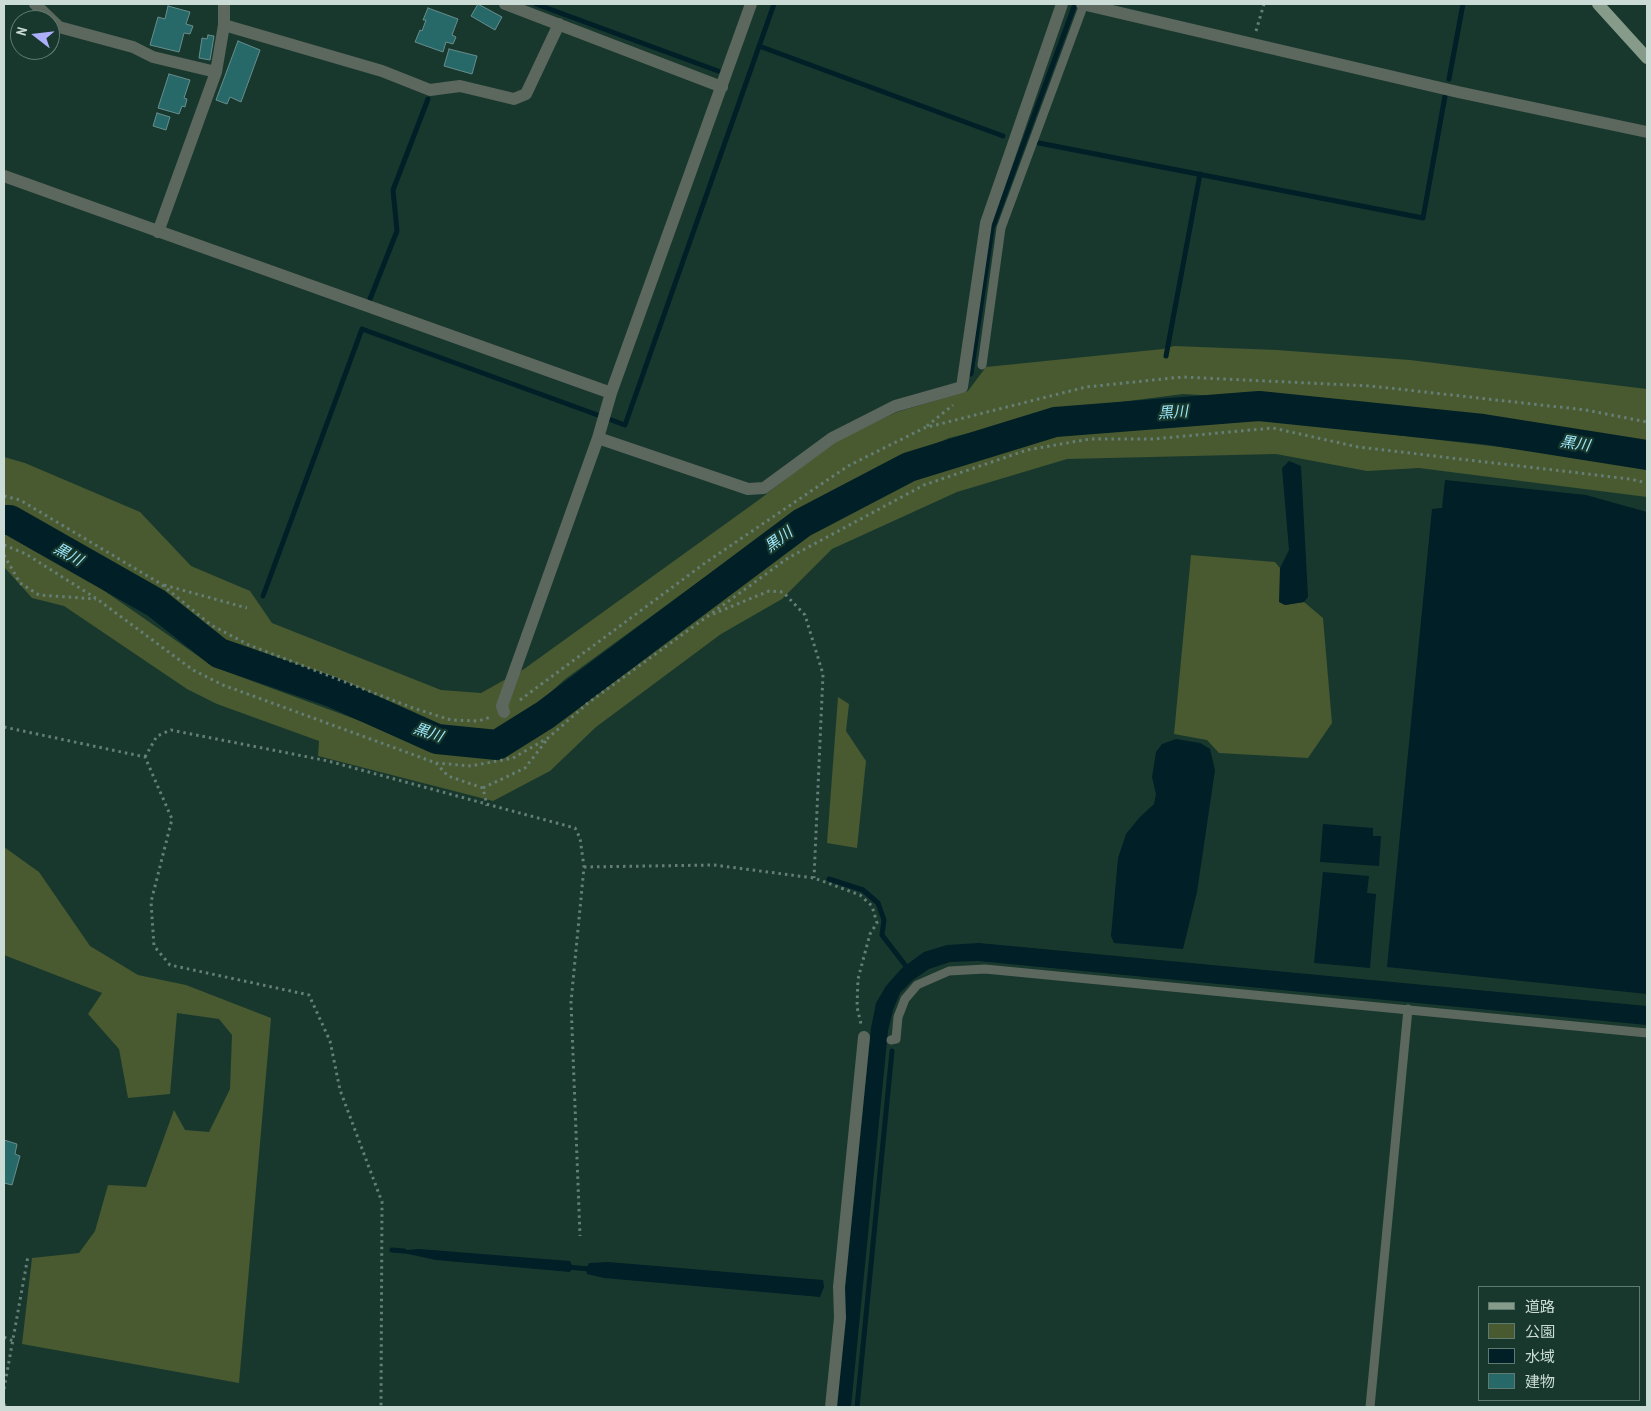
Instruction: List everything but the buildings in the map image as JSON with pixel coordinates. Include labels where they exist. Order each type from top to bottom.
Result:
[{"type":"main road","points":[[1598,4],[1647,58]]},
{"type":"street","points":[[35,4],[60,27],[133,47],[152,57],[216,72]]},
{"type":"street","points":[[158,232],[216,72],[224,25],[224,4]]},
{"type":"street","points":[[505,4],[722,87]]},
{"type":"street","points":[[504,712],[502,706],[598,438],[611,393],[751,4]]},
{"type":"street","points":[[598,438],[748,489],[764,488],[832,438],[895,406],[962,387],[986,223],[1062,4]]},
{"type":"street","points":[[1083,4],[1458,92],[1647,132]]},
{"type":"street","points":[[224,25],[382,71],[430,90],[460,86],[514,99],[526,94],[559,24]]},
{"type":"street","points":[[4,176],[611,393]]},
{"type":"street","points":[[831,1407],[840,1318],[840,1287],[864,1037]]},
{"type":"lane","points":[[982,366],[1001,228],[1083,4]]},
{"type":"lane","points":[[891,1040],[896,1039],[898,1017],[905,1000],[917,985],[949,971],[976,969],[1647,1033]]},
{"type":"lane","points":[[1370,1407],[1408,1009]]},
{"type":"path","points":[[1252,43],[1264,4]]},
{"type":"path","points":[[924,428],[1086,387],[1182,377],[1371,386],[1586,410],[1647,422]]},
{"type":"path","points":[[4,496],[20,500],[161,584],[211,625],[249,645],[413,708],[451,720],[478,721],[504,712],[705,564],[840,471],[924,428],[960,399],[962,387]]},
{"type":"path","points":[[436,763],[448,776],[483,788],[525,768],[548,738],[588,703],[788,558],[924,485],[1027,450],[1090,439],[1153,439],[1273,428],[1358,447],[1621,478],[1647,483]]},
{"type":"path","points":[[4,545],[26,554],[97,599],[193,670],[223,685],[436,763],[471,766],[513,758],[548,738]]},
{"type":"path","points":[[4,555],[20,583],[39,595],[97,599]]},
{"type":"path","points":[[161,584],[248,608]]},
{"type":"path","points":[[707,616],[768,591],[782,592],[805,615],[823,674],[814,878]]},
{"type":"path","points":[[4,727],[145,757]]},
{"type":"path","points":[[145,757],[157,736],[171,730],[328,761],[487,806],[575,828],[580,838],[584,867],[571,1002],[580,1236]]},
{"type":"path","points":[[145,757],[172,818],[151,902],[154,946],[170,965],[309,995],[330,1042],[340,1090],[382,1202],[381,1407]]},
{"type":"path","points":[[483,788],[487,806]]},
{"type":"path","points":[[584,867],[714,866],[814,878],[860,895],[872,906],[877,923],[870,934],[858,979],[857,1007],[864,1037]]},
{"type":"path","points":[[4,1389],[28,1256]]},
{"type":"path","points":[[4,1337],[13,1341]]},
{"type":"green space","points":[[1174,346],[1277,350],[1410,360],[1647,389],[1647,442],[1361,404],[1183,394],[1074,408],[949,438],[890,463],[716,569],[564,680],[517,723],[483,736],[446,732],[222,647],[152,596],[13,510],[4,508],[4,457],[25,463],[140,512],[191,566],[250,591],[272,623],[441,690],[481,693],[524,669],[760,499],[832,443],[897,412],[968,391],[986,367],[1163,349]]},
{"type":"green space","points":[[1272,414],[1353,430],[1647,464],[1647,497],[1419,468],[1367,471],[1276,454],[1067,459],[957,492],[832,549],[782,599],[721,634],[596,727],[550,771],[493,801],[318,756],[319,741],[217,704],[187,689],[64,606],[32,598],[4,567],[4,533],[37,544],[214,667],[447,753],[493,752],[531,736],[567,705],[778,550],[918,474],[1024,437],[1085,425]]},
{"type":"green space","points":[[1191,555],[1275,562],[1280,568],[1280,602],[1285,605],[1304,602],[1323,618],[1332,723],[1308,758],[1219,753],[1207,740],[1174,734]]},
{"type":"green space","points":[[838,697],[849,704],[846,731],[866,761],[857,848],[827,843]]},
{"type":"green space","points":[[4,847],[39,872],[90,946],[138,975],[186,985],[271,1018],[239,1383],[22,1344],[32,1258],[79,1253],[95,1231],[108,1185],[146,1187],[174,1110],[185,1130],[209,1132],[230,1089],[232,1035],[219,1019],[177,1013],[170,1094],[128,1098],[119,1049],[88,1014],[102,993],[4,955]]},
{"type":"water","points":[[1289,461],[1301,466],[1308,597],[1304,602],[1285,605],[1279,602],[1280,568],[1289,550],[1282,468]]},
{"type":"water","points":[[1445,480],[1586,495],[1647,512],[1647,994],[1387,967],[1432,509],[1442,508]]},
{"type":"water","points":[[1176,739],[1200,743],[1210,749],[1215,770],[1197,892],[1183,949],[1114,943],[1111,936],[1118,858],[1126,834],[1154,804],[1156,794],[1152,777],[1156,752],[1162,744]]},
{"type":"water","points":[[1323,824],[1373,828],[1373,836],[1381,836],[1379,866],[1320,862]]},
{"type":"water","points":[[1323,872],[1369,876],[1367,893],[1376,894],[1370,968],[1314,963]]},
{"type":"water","points":[[979,943],[1647,1006],[1647,1025],[978,961],[950,962],[929,969],[913,980],[900,993],[893,1010],[888,1031],[851,1407],[837,1407],[844,1299],[871,1028],[876,1003],[886,986],[902,968],[924,952],[947,945]]},
{"type":"water","points":[[419,1249],[570,1261],[573,1267],[570,1272],[436,1260],[394,1251]]},
{"type":"water","points":[[608,1262],[823,1280],[824,1287],[820,1297],[604,1278],[587,1274],[586,1269],[589,1263]]},
{"type":"waterway","points":[[536,4],[718,71]]},
{"type":"waterway","points":[[263,596],[362,329],[625,425],[774,4]]},
{"type":"waterway","points":[[971,374],[992,229],[1075,4]]},
{"type":"waterway","points":[[1449,79],[1463,4]]},
{"type":"waterway","points":[[759,46],[1003,136]]},
{"type":"waterway","points":[[1039,143],[1423,218],[1445,96]]},
{"type":"waterway","points":[[370,299],[397,231],[393,190],[428,99]]},
{"type":"waterway","points":[[1166,356],[1200,174]]},
{"type":"waterway","name":"黒川","points":[[4,520],[10,520],[156,603],[219,653],[332,692],[437,739],[497,745],[545,715],[802,523],[909,467],[1055,422],[1259,406],[1483,429],[1647,455]]},
{"type":"waterway","points":[[829,879],[863,890],[878,903],[884,920],[882,935],[909,970]]},
{"type":"waterway","points":[[857,1407],[892,1051]]},
{"type":"waterway","points":[[392,1250],[404,1251]]},
{"type":"waterway","points":[[566,1267],[590,1269]]}]
